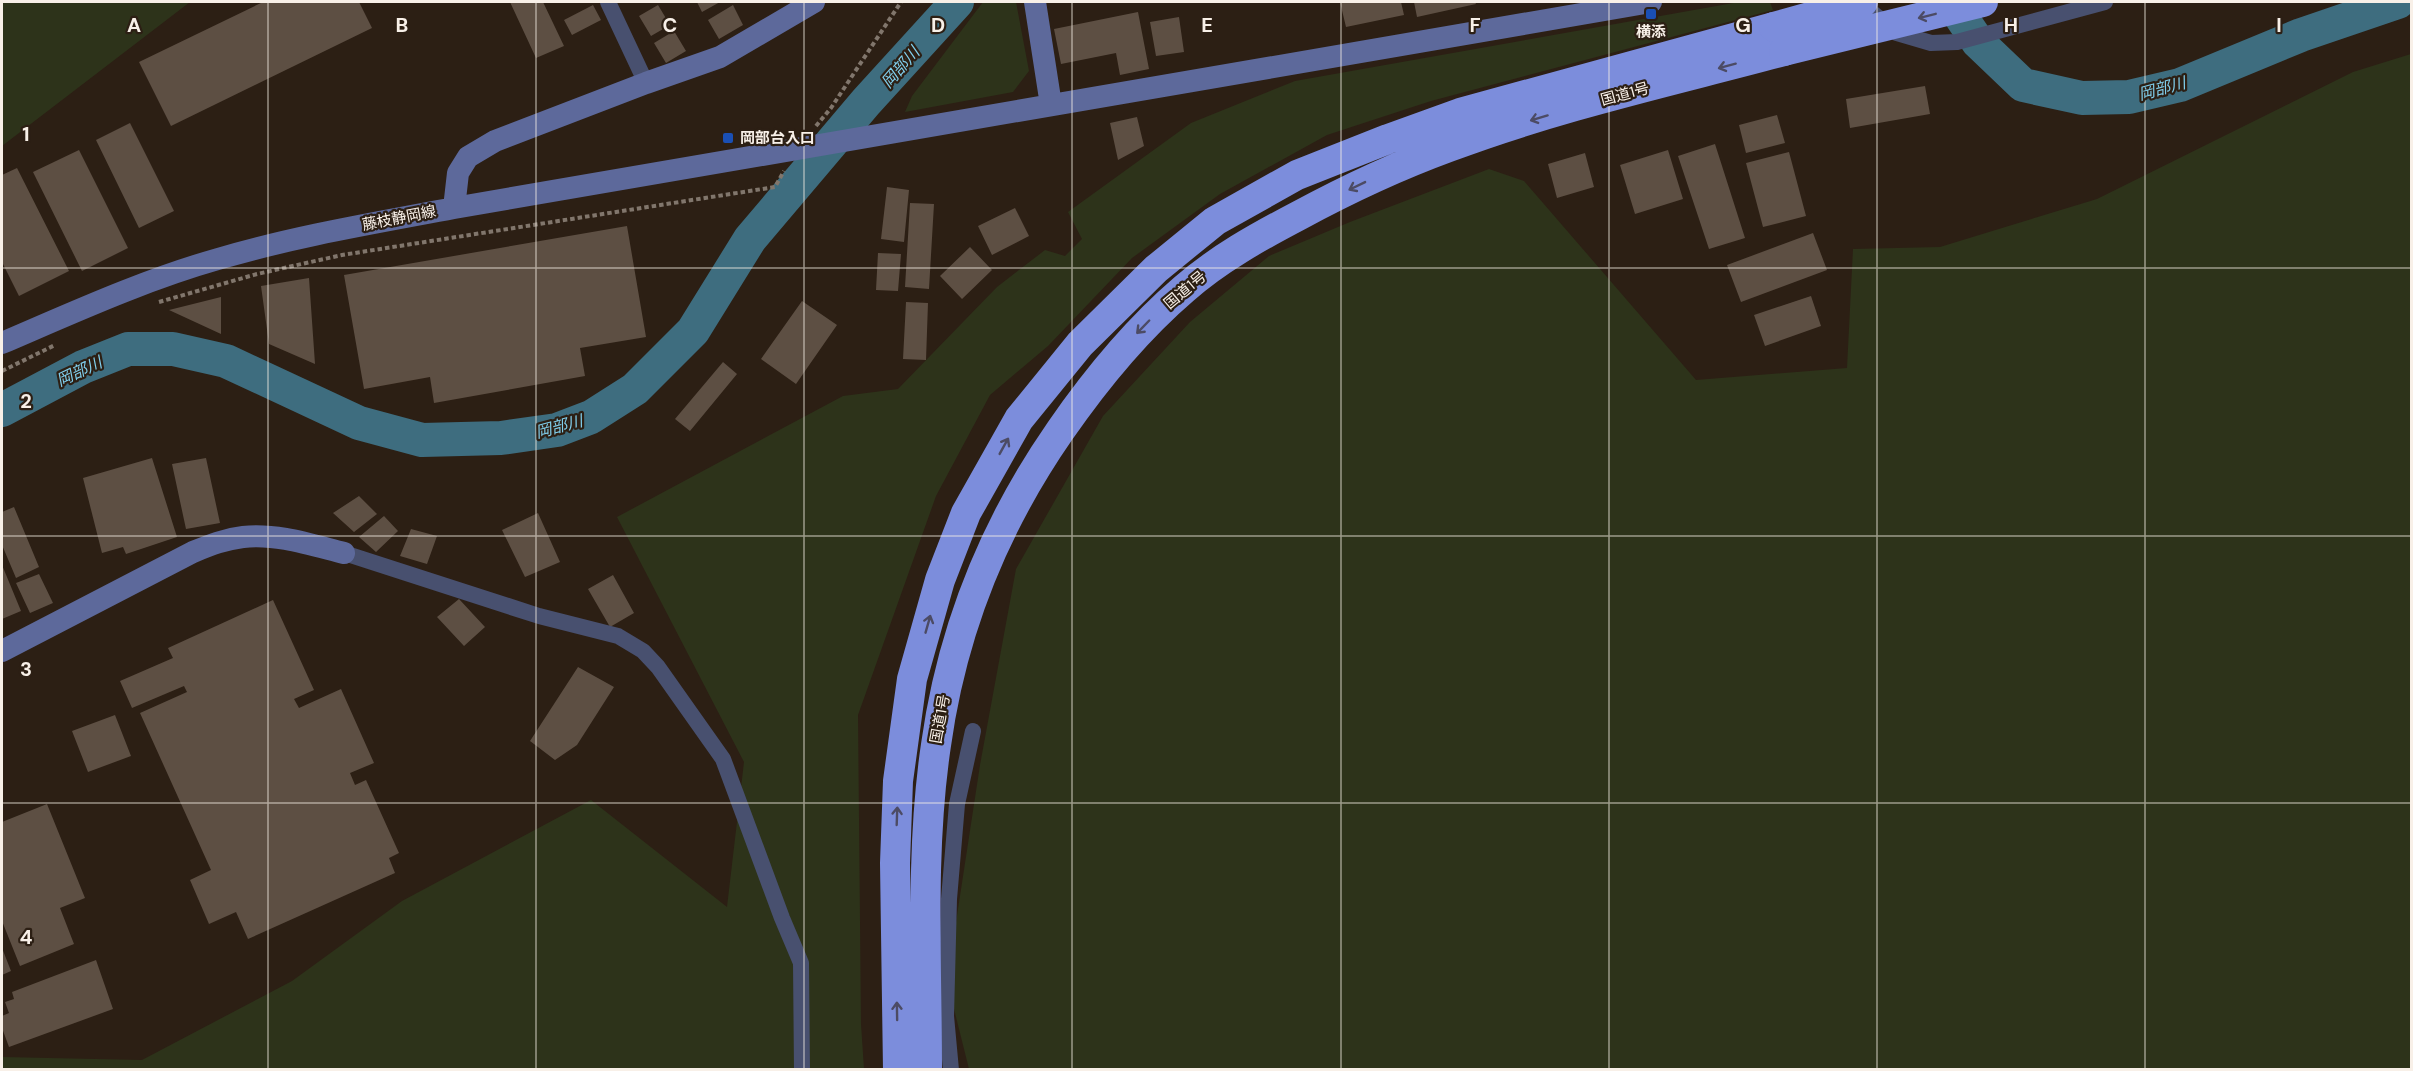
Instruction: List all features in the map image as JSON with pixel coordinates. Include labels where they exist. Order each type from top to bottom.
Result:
[{"type":"highway","name":"国道1号","points":[[927,1070],[927,831],[935,746],[957,641],[979,577],[1001,527],[1030,473],[1117,353],[1185,288],[1222,259],[1274,228],[1368,180],[1449,147],[1779,39],[1861,2]]},
{"type":"highway","name":"国道1号","points":[[898,1070],[897,793],[912,679],[940,580],[966,513],[1019,419],[1080,344],[1156,269],[1215,220],[1298,175],[1460,113],[1779,39],[1983,2]]},
{"type":"street","points":[[608,2],[646,83]]},
{"type":"street","name":"藤枝静岡線","points":[[2,343],[103,300],[216,259],[315,234],[454,208],[458,173],[468,157],[495,141],[720,57],[814,2]]},
{"type":"street","points":[[1035,2],[1051,105]]},
{"type":"street","points":[[454,208],[1651,2]]},
{"type":"street","points":[[1861,2],[1897,33],[1931,43],[1957,42],[2105,2]]},
{"type":"street","points":[[2,651],[193,552],[221,541],[244,537],[268,537],[344,553],[539,616],[618,636],[643,651],[658,667],[723,759],[801,963],[802,1070]]},
{"type":"street","points":[[951,1070],[946,1016],[949,899],[957,804],[973,731]]},
{"type":"green space","points":[[2,2],[190,2],[2,146]]},
{"type":"green space","points":[[983,2],[1016,2],[1029,71],[1013,92],[905,112],[912,96]]},
{"type":"green space","points":[[1739,2],[1770,2],[1773,10],[1431,101],[1327,135],[1220,194],[1132,258],[1048,346],[990,395],[936,496],[858,715],[861,1024],[864,1069],[2,1070],[2,1057],[142,1060],[292,981],[402,901],[591,800],[727,907],[744,762],[617,517],[843,396],[898,389],[997,287],[1045,250],[1065,256],[1082,239],[1068,212],[1191,123],[1295,81]]},
{"type":"green space","points":[[2411,54],[2411,1069],[969,1069],[947,981],[980,765],[1016,569],[1103,416],[1190,322],[1269,256],[1350,222],[1489,169],[1524,181],[1696,380],[1847,368],[1853,249],[1940,247],[2097,199],[2353,72]]},
{"type":"building","points":[[263,2],[359,2],[372,28],[171,126],[139,62]]},
{"type":"building","points":[[510,2],[543,2],[564,46],[536,58]]},
{"type":"building","points":[[697,2],[720,2],[702,12]]},
{"type":"building","points":[[1340,2],[1401,2],[1404,15],[1346,27]]},
{"type":"building","points":[[1414,2],[1475,2],[1476,4],[1417,17]]},
{"type":"building","points":[[593,5],[601,20],[572,35],[564,20]]},
{"type":"building","points":[[658,5],[670,25],[651,36],[639,16]]},
{"type":"building","points":[[733,5],[743,25],[719,39],[708,20]]},
{"type":"building","points":[[1138,12],[1149,69],[1120,75],[1116,53],[1061,64],[1054,29]]},
{"type":"building","points":[[1179,17],[1184,52],[1156,56],[1150,22]]},
{"type":"building","points":[[674,31],[686,51],[666,63],[654,43]]},
{"type":"building","points":[[1925,86],[1930,114],[1850,128],[1846,99]]},
{"type":"building","points":[[1777,115],[1785,143],[1746,153],[1739,125]]},
{"type":"building","points":[[1137,117],[1144,146],[1118,160],[1110,123]]},
{"type":"building","points":[[130,123],[174,211],[139,228],[96,140]]},
{"type":"building","points":[[1715,144],[1745,238],[1709,249],[1678,156]]},
{"type":"building","points":[[79,150],[128,248],[82,271],[33,172]]},
{"type":"building","points":[[1668,150],[1683,199],[1635,214],[1620,165]]},
{"type":"building","points":[[1789,152],[1806,216],[1763,227],[1746,163]]},
{"type":"building","points":[[1585,153],[1594,187],[1557,198],[1548,164]]},
{"type":"building","points":[[17,168],[69,271],[19,296],[2,262],[2,175]]},
{"type":"building","points":[[887,187],[909,190],[904,242],[881,239]]},
{"type":"building","points":[[910,203],[934,204],[929,289],[905,287]]},
{"type":"building","points":[[1015,208],[1029,236],[992,255],[978,226]]},
{"type":"building","points":[[627,226],[646,337],[580,348],[585,376],[434,403],[430,377],[364,389],[344,275]]},
{"type":"building","points":[[1813,233],[1827,270],[1741,302],[1727,265]]},
{"type":"building","points":[[970,247],[992,270],[962,299],[940,276]]},
{"type":"building","points":[[878,253],[901,254],[898,291],[876,290]]},
{"type":"building","points":[[309,278],[315,364],[269,344],[261,286]]},
{"type":"building","points":[[1811,296],[1821,326],[1765,346],[1754,315]]},
{"type":"building","points":[[221,297],[221,334],[169,310]]},
{"type":"building","points":[[802,301],[837,325],[796,384],[761,359]]},
{"type":"building","points":[[906,302],[928,303],[926,360],[903,359]]},
{"type":"building","points":[[723,362],[737,374],[690,431],[675,419]]},
{"type":"building","points":[[152,458],[177,537],[126,554],[123,547],[102,553],[83,478]]},
{"type":"building","points":[[206,458],[220,523],[186,529],[172,464]]},
{"type":"building","points":[[359,496],[377,514],[354,532],[333,513]]},
{"type":"building","points":[[14,507],[39,567],[16,578],[2,545],[2,512]]},
{"type":"building","points":[[538,513],[560,562],[525,577],[502,530]]},
{"type":"building","points":[[384,516],[398,531],[376,552],[359,537]]},
{"type":"building","points":[[411,529],[437,536],[427,564],[400,556]]},
{"type":"building","points":[[2,565],[21,611],[2,619]]},
{"type":"building","points":[[39,574],[53,603],[30,613],[16,583]]},
{"type":"building","points":[[613,575],[634,613],[610,627],[588,589]]},
{"type":"building","points":[[459,599],[485,627],[464,646],[437,617]]},
{"type":"building","points":[[273,600],[314,690],[294,699],[299,708],[341,689],[374,763],[350,773],[355,785],[366,780],[399,853],[389,858],[395,873],[248,939],[236,912],[209,924],[190,880],[211,870],[140,713],[187,692],[184,686],[132,708],[120,681],[173,658],[168,648]]},
{"type":"building","points":[[578,667],[614,687],[577,745],[555,760],[530,741]]},
{"type":"building","points":[[115,715],[131,756],[88,772],[72,731]]},
{"type":"building","points":[[47,804],[85,898],[60,908],[74,944],[20,966],[2,921],[2,822]]},
{"type":"building","points":[[2,948],[11,971],[2,975]]},
{"type":"building","points":[[96,960],[113,1009],[9,1047],[2,1028],[2,1016],[9,1013],[5,1002],[14,999],[12,992]]},
{"type":"waterway","name":"岡部川","points":[[2,410],[83,367],[128,349],[173,349],[226,361],[359,423],[422,440],[501,438],[557,430],[591,417],[635,389],[693,331],[750,239],[866,102],[957,2]]},
{"type":"waterway","name":"岡部川","points":[[1951,2],[1978,42],[2023,85],[2082,98],[2129,97],[2180,85],[2301,35],[2398,2]]},
{"type":"place","name":"横添","points":[[1651,14]]},
{"type":"place","name":"岡部台入口","points":[[728,138]]}]
